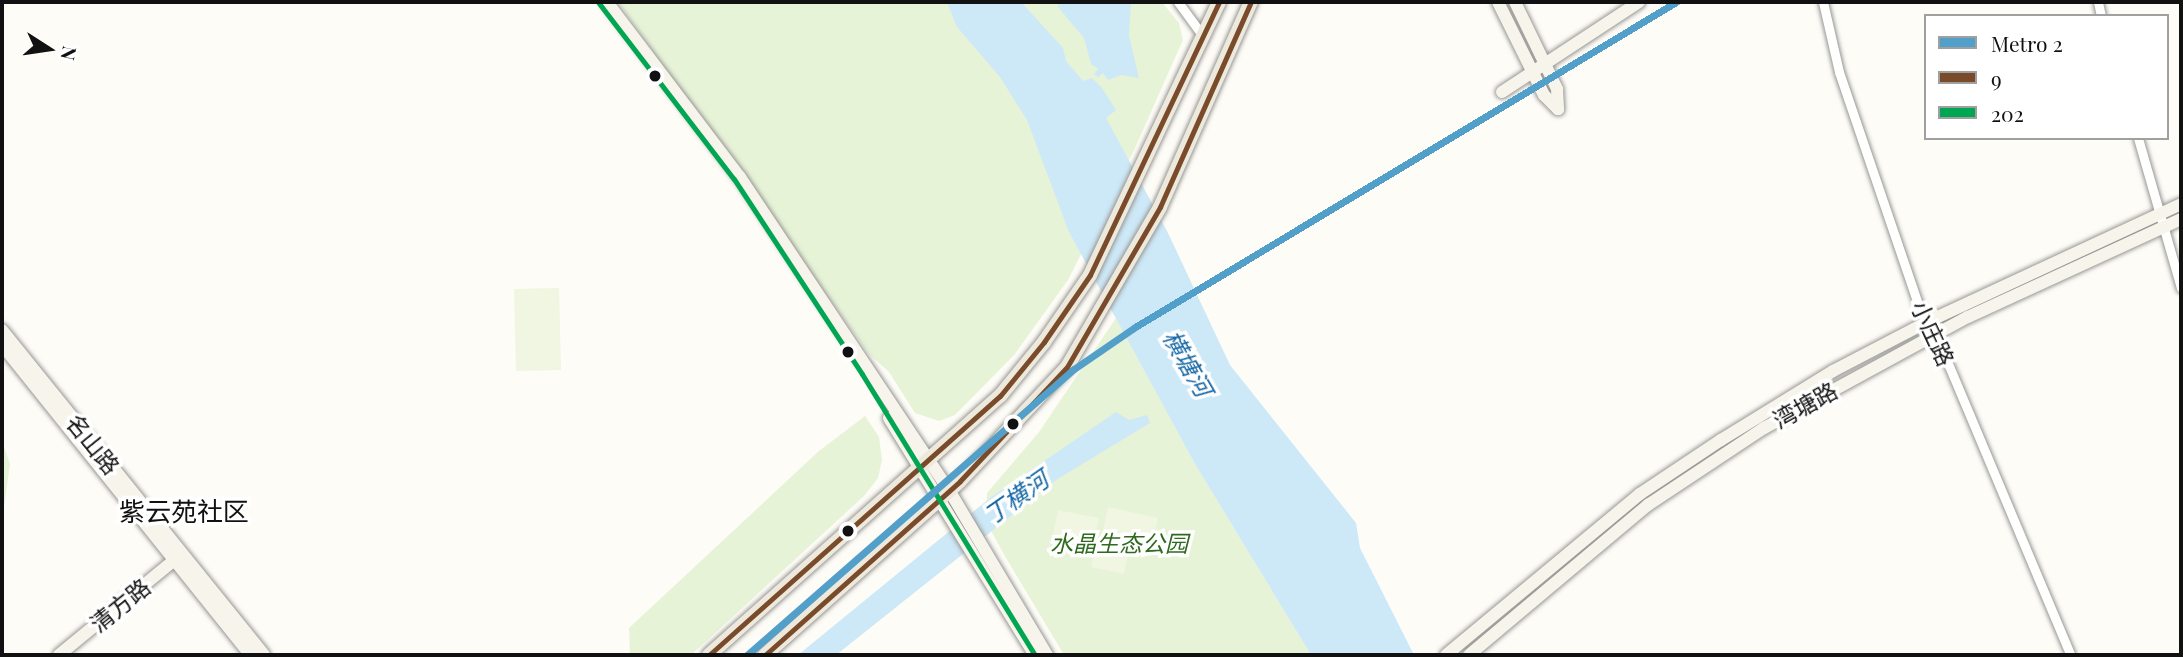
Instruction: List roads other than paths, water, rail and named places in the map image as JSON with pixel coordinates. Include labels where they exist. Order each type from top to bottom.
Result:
[{"type":"main road","points":[[709,655],[1000,396],[1090,275],[1219,2]]},
{"type":"main road","points":[[765,655],[944,495],[1067,367],[1107,305],[1160,207],[1251,2]]},
{"type":"street","points":[[598,2],[734,179],[925,465]]},
{"type":"street","points":[[607,2],[740,177],[944,495],[1035,655]]},
{"type":"street","points":[[1178,2],[1203,36]]},
{"type":"street","points":[[1498,2],[1532,72],[1558,109],[1558,89],[1515,2]]},
{"type":"street","points":[[1502,92],[1639,2]]},
{"type":"street","name":"小庄路","points":[[1823,2],[1839,72],[1880,201],[1927,322],[2070,654]]},
{"type":"street","points":[[2139,140],[2164,219],[2181,288]]},
{"type":"street","points":[[1446,655],[1640,494],[1833,371],[1927,322],[2164,219],[2181,204]]},
{"type":"street","name":"湾塘路","points":[[1469,655],[1648,505],[1764,428],[1934,335],[2164,219],[2181,219]]},
{"type":"street","name":"名山路","points":[[2,330],[250,655]]},
{"type":"street","name":"名山路","points":[[2,345],[177,558],[264,655]]},
{"type":"street","points":[[978,552],[1047,655]]},
{"type":"street","name":"清方路","points":[[59,655],[177,558]]},
{"type":"water","name":"横塘河","points":[[947,2],[1021,2],[1063,48],[1066,61],[1083,81],[1092,78],[1102,88],[1116,110],[1106,118],[1168,233],[1230,365],[1356,523],[1360,548],[1414,655],[1311,655],[1195,464],[1069,232],[1027,120],[1000,77],[957,27]]},
{"type":"water","points":[[1063,2],[1131,2],[1129,36],[1139,78],[1121,75],[1108,80],[1103,73],[1098,77],[1094,74],[1098,69],[1091,64],[1084,38],[1057,6]]},
{"type":"water","name":"丁横河","points":[[1116,412],[1129,420],[1147,415],[1150,423],[1056,480],[836,655],[798,655],[990,498]]},
{"type":"metro line","name":"2","points":[[747,655],[1074,369],[1135,327],[1676,2]]},
{"type":"district","name":"紫云苑社区","points":[[184,511]]},
{"type":"park label","name":"水晶生态公园","points":[[1119,543]]}]
